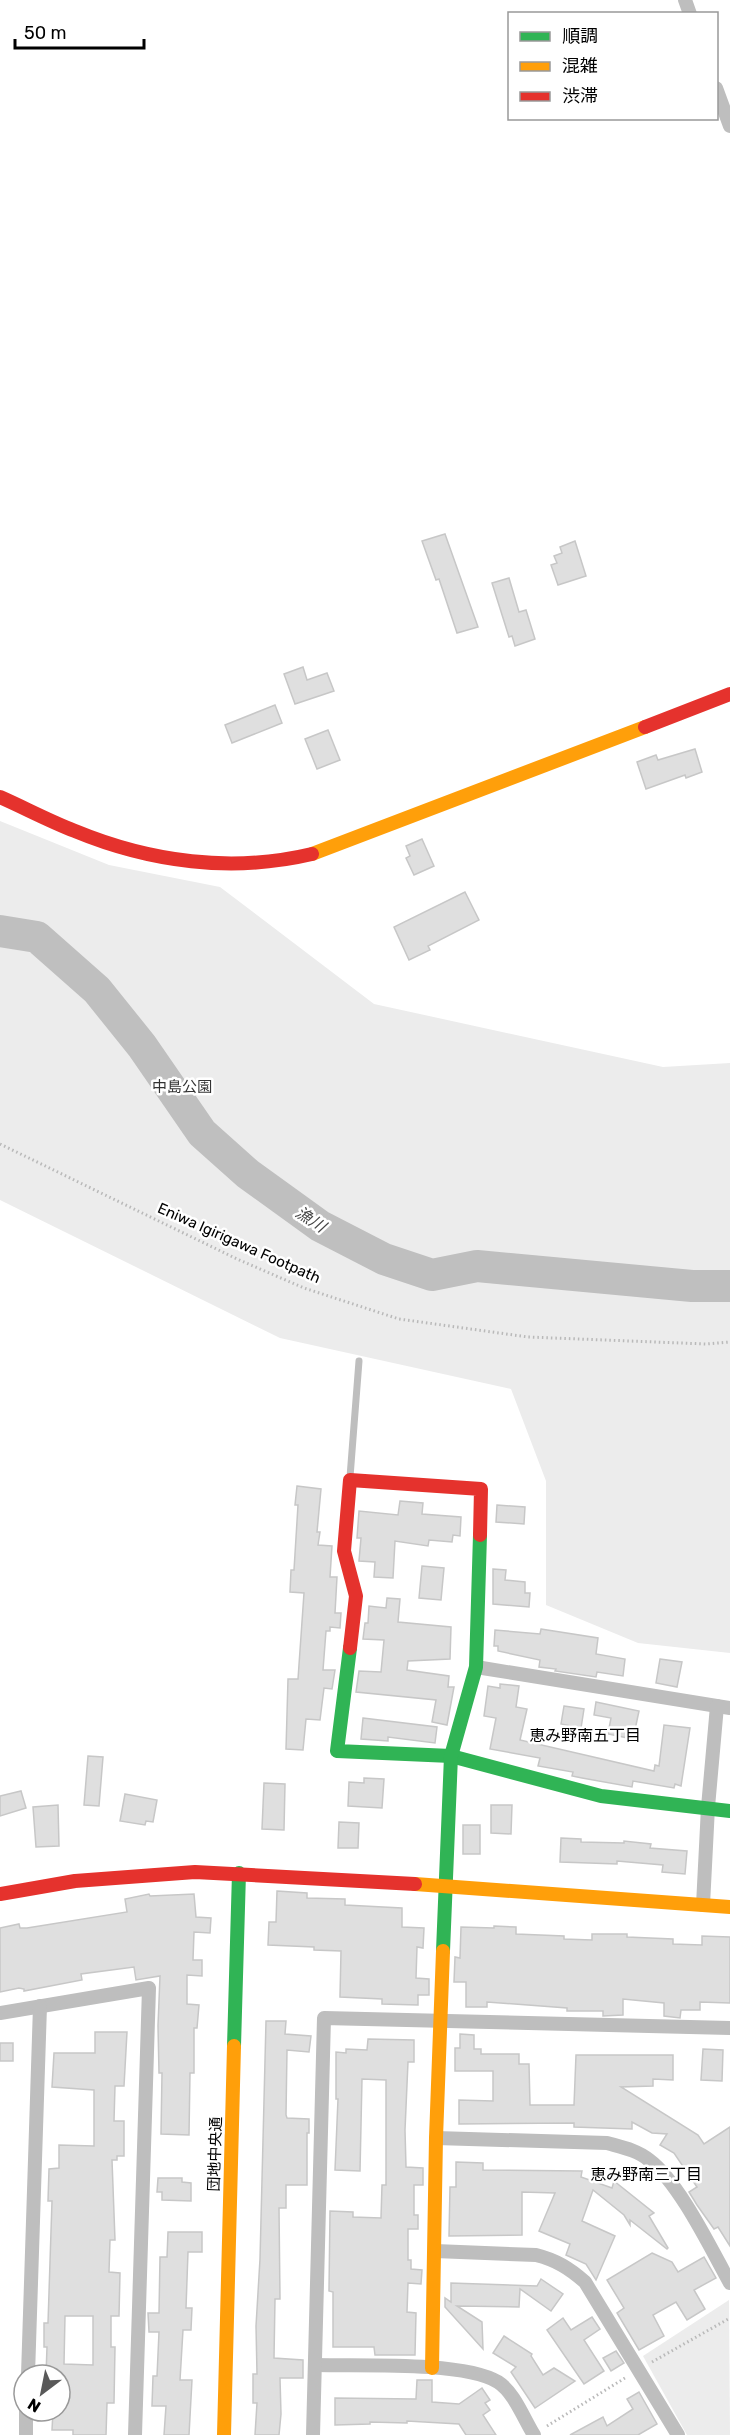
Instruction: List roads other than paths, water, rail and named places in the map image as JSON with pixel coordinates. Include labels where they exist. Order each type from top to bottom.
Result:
[{"type":"street","points":[[718,91],[730,126]]},
{"type":"street","points":[[0,797],[81,834],[125,848],[176,860],[232,866],[276,862],[323,852],[730,694]]},
{"type":"street","points":[[432,2368],[436,2138],[451,1756],[476,1667],[481,1489],[350,1480],[344,1551],[356,1596],[337,1751],[451,1756],[601,1796],[730,1811]]},
{"type":"street","points":[[476,1667],[724,1707],[708,1807],[703,1905]]},
{"type":"street","points":[[0,1894],[75,1881],[195,1872],[445,1886],[730,1907]]},
{"type":"street","name":"団地中央通","points":[[224,2435],[239,1874]]},
{"type":"street","points":[[0,2013],[148,1988],[135,2435]]},
{"type":"street","points":[[28,2363],[40,2006]]},
{"type":"street","points":[[313,2435],[324,2018],[730,2028]]},
{"type":"street","points":[[436,2138],[607,2143],[629,2149],[650,2160],[673,2184],[730,2283]]},
{"type":"street","points":[[435,2251],[536,2255],[552,2259],[568,2267],[585,2282],[678,2435]]},
{"type":"street","points":[[315,2366],[432,2368],[485,2376],[499,2382],[508,2392],[534,2435]]},
{"type":"lane","points":[[350,1480],[359,1361]]},
{"type":"waterway","name":"漁川","points":[[0,931],[37,937],[97,990],[142,1046],[202,1133],[248,1174],[320,1226],[384,1259],[432,1275],[477,1266],[692,1286],[730,1286]]},
{"type":"district","name":"恵み野南五丁目","points":[[585,1735]]},
{"type":"district","name":"恵み野南三丁目","points":[[646,2174]]},
{"type":"park label","name":"中島公園","points":[[182,1087]]}]
